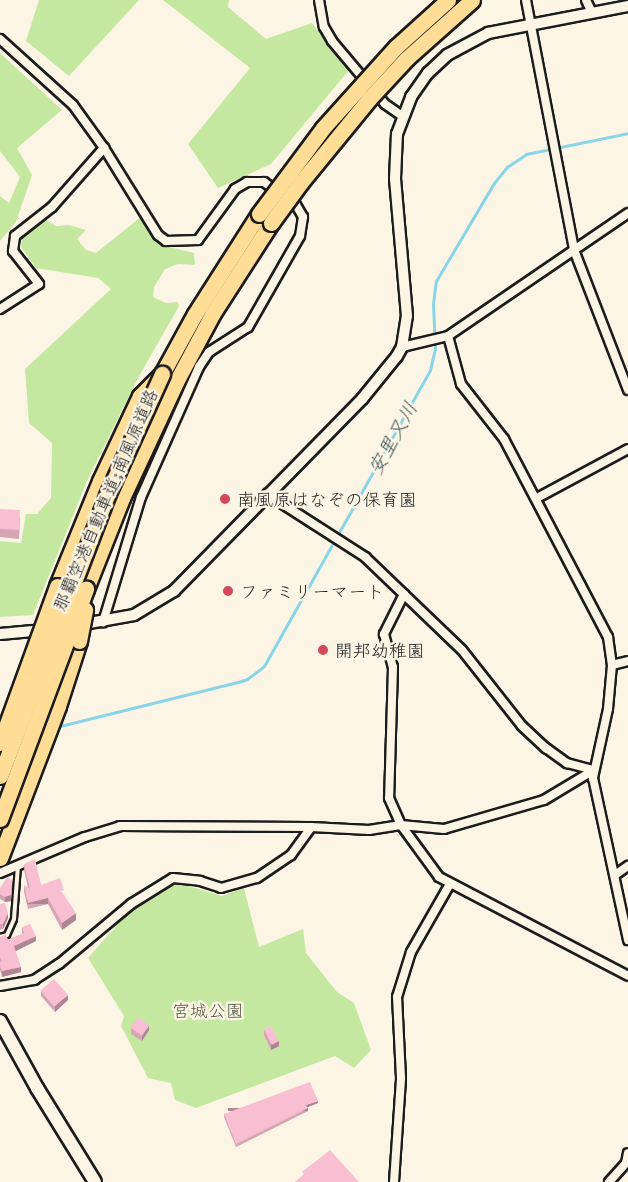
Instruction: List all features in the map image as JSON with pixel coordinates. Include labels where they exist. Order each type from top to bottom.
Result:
[{"type":"highway","name":"那覇空港自動車道;南風原道路","points":[[0,776],[108,493],[162,374],[195,314],[265,218],[337,112],[396,47],[448,0]]},
{"type":"highway","name":"那覇空港自動車道;南風原道路","points":[[0,819],[122,498],[159,417],[265,218],[301,182],[369,99],[407,58],[472,0]]},
{"type":"highway","points":[[0,743],[57,586],[100,481],[140,396],[162,374]]},
{"type":"highway","points":[[0,858],[72,664],[85,619],[86,590]]},
{"type":"main road","points":[[0,1021],[37,1088],[95,1182]]},
{"type":"street","points":[[319,0],[324,27],[332,41],[385,104],[402,116]]},
{"type":"street","points":[[526,0],[574,250],[625,374],[628,390]]},
{"type":"street","points":[[586,0],[592,13]]},
{"type":"street","points":[[0,634],[104,622],[134,615],[174,591],[362,399],[391,365],[402,347],[407,316],[407,289],[395,179],[397,134],[402,116],[428,73],[447,55],[488,33],[628,6]]},
{"type":"street","points":[[0,39],[73,105],[104,148],[158,235],[166,241],[198,240],[235,189],[247,182],[264,182],[296,205],[303,217],[300,236],[248,327],[209,352],[199,367],[141,497],[104,622]]},
{"type":"street","points":[[0,309],[39,284],[14,251],[15,236],[52,207],[104,148]]},
{"type":"street","points":[[402,347],[448,336],[628,213]]},
{"type":"street","points":[[448,336],[461,384],[504,439],[608,637],[612,665],[608,710],[592,778],[628,940]]},
{"type":"street","points":[[537,498],[628,449]]},
{"type":"street","points":[[267,494],[365,556],[462,650],[522,726],[567,763],[594,770]]},
{"type":"street","points":[[404,594],[384,634],[393,667],[389,798],[401,825],[439,877],[628,976]]},
{"type":"street","points":[[612,665],[628,661]]},
{"type":"street","points":[[0,873],[85,837],[120,826],[311,827],[369,830],[401,825],[444,829],[544,800],[594,770]]},
{"type":"street","points":[[0,986],[34,980],[59,964],[131,904],[173,878],[200,881],[221,888],[257,878],[291,855],[311,827]]},
{"type":"street","points":[[615,875],[628,866]]},
{"type":"street","points":[[394,1182],[401,1078],[397,997],[411,952],[450,884]]},
{"type":"street","points":[[609,1182],[626,1164],[628,1153]]},
{"type":"lane","points":[[0,937],[7,935],[14,919],[18,865]]},
{"type":"green space","points":[[39,0],[139,0],[69,76],[26,41]]},
{"type":"green space","points":[[163,0],[229,0],[228,7],[266,39],[312,23],[349,70],[271,164],[218,188],[188,144],[250,68]]},
{"type":"green space","points":[[0,53],[62,110],[17,148],[32,175],[16,222],[0,241],[0,196],[9,203],[20,177],[0,151]]},
{"type":"green space","points":[[142,216],[151,232],[165,246],[194,253],[195,265],[178,264],[165,269],[154,287],[153,297],[166,303],[178,302],[179,306],[138,378],[87,481],[33,615],[0,617],[0,541],[21,543],[26,514],[37,514],[51,498],[52,443],[29,423],[25,369],[111,289],[98,278],[36,268],[21,247],[22,237],[46,220],[56,226],[69,225],[86,230],[77,239],[86,250],[96,253]]},
{"type":"green space","name":"宮城公園","points":[[182,884],[222,896],[244,888],[259,947],[303,929],[306,953],[337,992],[354,1003],[371,1050],[354,1068],[335,1056],[196,1108],[175,1100],[171,1083],[148,1078],[121,1026],[124,1016],[88,958],[123,918],[142,902],[170,886]]},
{"type":"building","points":[[0,509],[20,510],[19,530],[0,529]]},
{"type":"building","points":[[35,859],[41,885],[60,878],[64,890],[61,891],[76,913],[62,923],[48,898],[28,903],[24,885],[30,889],[24,864]]},
{"type":"building","points":[[7,877],[12,880],[11,895],[5,897],[0,894],[0,888]]},
{"type":"building","points":[[5,903],[8,913],[3,924],[0,924],[0,904]]},
{"type":"building","points":[[30,924],[36,936],[14,946],[21,967],[2,971],[0,937],[6,934],[8,940],[24,933],[22,927]]},
{"type":"building","points":[[54,979],[68,995],[54,1007],[40,991]]},
{"type":"building","points":[[138,1017],[149,1025],[142,1036],[130,1028]]},
{"type":"building","points":[[271,1026],[279,1041],[272,1045],[264,1030]]},
{"type":"building","points":[[310,1082],[318,1101],[306,1105],[308,1108],[236,1144],[224,1114]]},
{"type":"building","points":[[330,1150],[359,1182],[295,1182],[304,1174],[302,1172]]},
{"type":"waterway","name":"安里又川","points":[[56,727],[238,682],[247,679],[264,666],[430,370],[435,348],[433,304],[436,281],[494,183],[507,167],[526,154],[628,133]]},
{"type":"place","name":"南風原はなぞの保育園","points":[[225,499]]},
{"type":"place","name":"ファミリーマート","points":[[228,591]]},
{"type":"place","name":"開邦幼稚園","points":[[323,650]]}]
